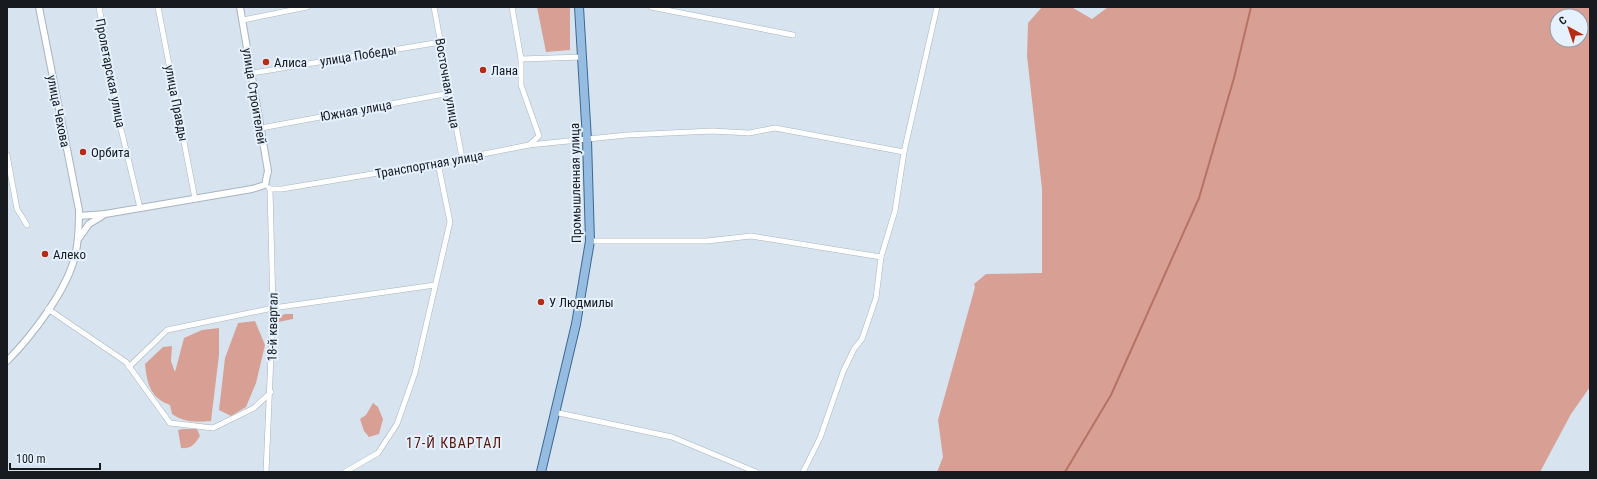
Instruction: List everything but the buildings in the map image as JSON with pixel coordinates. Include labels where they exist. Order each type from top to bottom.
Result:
[{"type":"main road","name":"Промышленная улица","points":[[541,472],[576,324],[590,241],[587,140],[579,7]]},
{"type":"street","name":"улица Чехова","points":[[39,7],[79,216]]},
{"type":"street","name":"Пролетарская улица","points":[[99,7],[121,129],[140,208]]},
{"type":"street","name":"улица Правды","points":[[158,7],[195,199]]},
{"type":"street","name":"улица Строителей","points":[[240,7],[268,171],[265,185]]},
{"type":"street","points":[[243,20],[307,7]]},
{"type":"street","name":"Восточная улица","points":[[434,7],[462,158]]},
{"type":"street","points":[[512,7],[521,59],[521,85],[539,136],[529,144]]},
{"type":"street","points":[[651,7],[793,35]]},
{"type":"street","points":[[803,472],[820,438],[843,372],[854,350],[862,339],[876,298],[882,257],[895,211],[904,152],[937,7]]},
{"type":"street","name":"улица Победы","points":[[252,73],[441,42]]},
{"type":"street","points":[[521,59],[582,57]]},
{"type":"street","name":"Южная улица","points":[[261,128],[450,93]]},
{"type":"street","name":"Транспортная улица","points":[[270,189],[282,189],[438,163],[529,144],[587,140],[627,135],[712,131],[749,133],[775,128],[904,152]]},
{"type":"street","points":[[7,155],[17,209],[27,225]]},
{"type":"street","points":[[345,472],[378,453],[397,424],[415,373],[450,222],[438,163]]},
{"type":"street","points":[[7,361],[34,330],[69,273],[76,255],[79,238],[79,216],[105,214],[195,199],[252,189],[265,185],[270,189]]},
{"type":"street","name":"18-й квартал","points":[[266,472],[271,392],[273,308],[270,189]]},
{"type":"street","points":[[79,238],[89,224],[105,214]]},
{"type":"street","points":[[590,241],[707,241],[751,236],[882,257]]},
{"type":"street","points":[[129,367],[167,330],[273,308],[435,285]]},
{"type":"street","points":[[48,309],[126,362],[170,423],[213,428],[254,408],[271,392]]},
{"type":"street","points":[[554,412],[672,437],[756,472]]},
{"type":"shaded area","points":[[537,7],[570,7],[570,50],[546,52]]},
{"type":"shaded area","points":[[1042,7],[1073,8],[1092,19],[1108,7],[1590,7],[1590,387],[1571,414],[1540,472],[937,472],[943,457],[938,420],[975,287],[974,284],[986,274],[1042,273],[1042,189],[1027,56],[1028,23]]},
{"type":"shaded area","points":[[285,314],[293,314],[293,319],[278,322],[278,317]]},
{"type":"shaded area","points":[[255,321],[265,345],[256,383],[246,407],[231,416],[219,410],[225,358],[238,323]]},
{"type":"shaded area","points":[[219,328],[219,355],[211,421],[195,422],[181,419],[172,414],[170,405],[163,402],[154,394],[147,377],[145,364],[163,347],[172,346],[171,361],[175,372],[184,338],[202,330]]},
{"type":"shaded area","points":[[373,403],[378,407],[383,419],[379,434],[369,437],[364,431],[360,419],[366,415]]},
{"type":"shaded area","points":[[197,429],[200,436],[194,444],[187,448],[181,448],[178,430]]},
{"type":"waterway","points":[[1065,472],[1111,395],[1199,198],[1234,78],[1251,7]]},
{"type":"place","name":"Алиса","points":[[266,62]]},
{"type":"place","name":"Лана","points":[[483,70]]},
{"type":"place","name":"Орбита","points":[[83,152]]},
{"type":"place","name":"Алеко","points":[[45,254]]},
{"type":"place","name":"У Людмилы","points":[[541,302]]},
{"type":"district","name":"17-Й КВАРТАЛ","points":[[454,443]]}]
